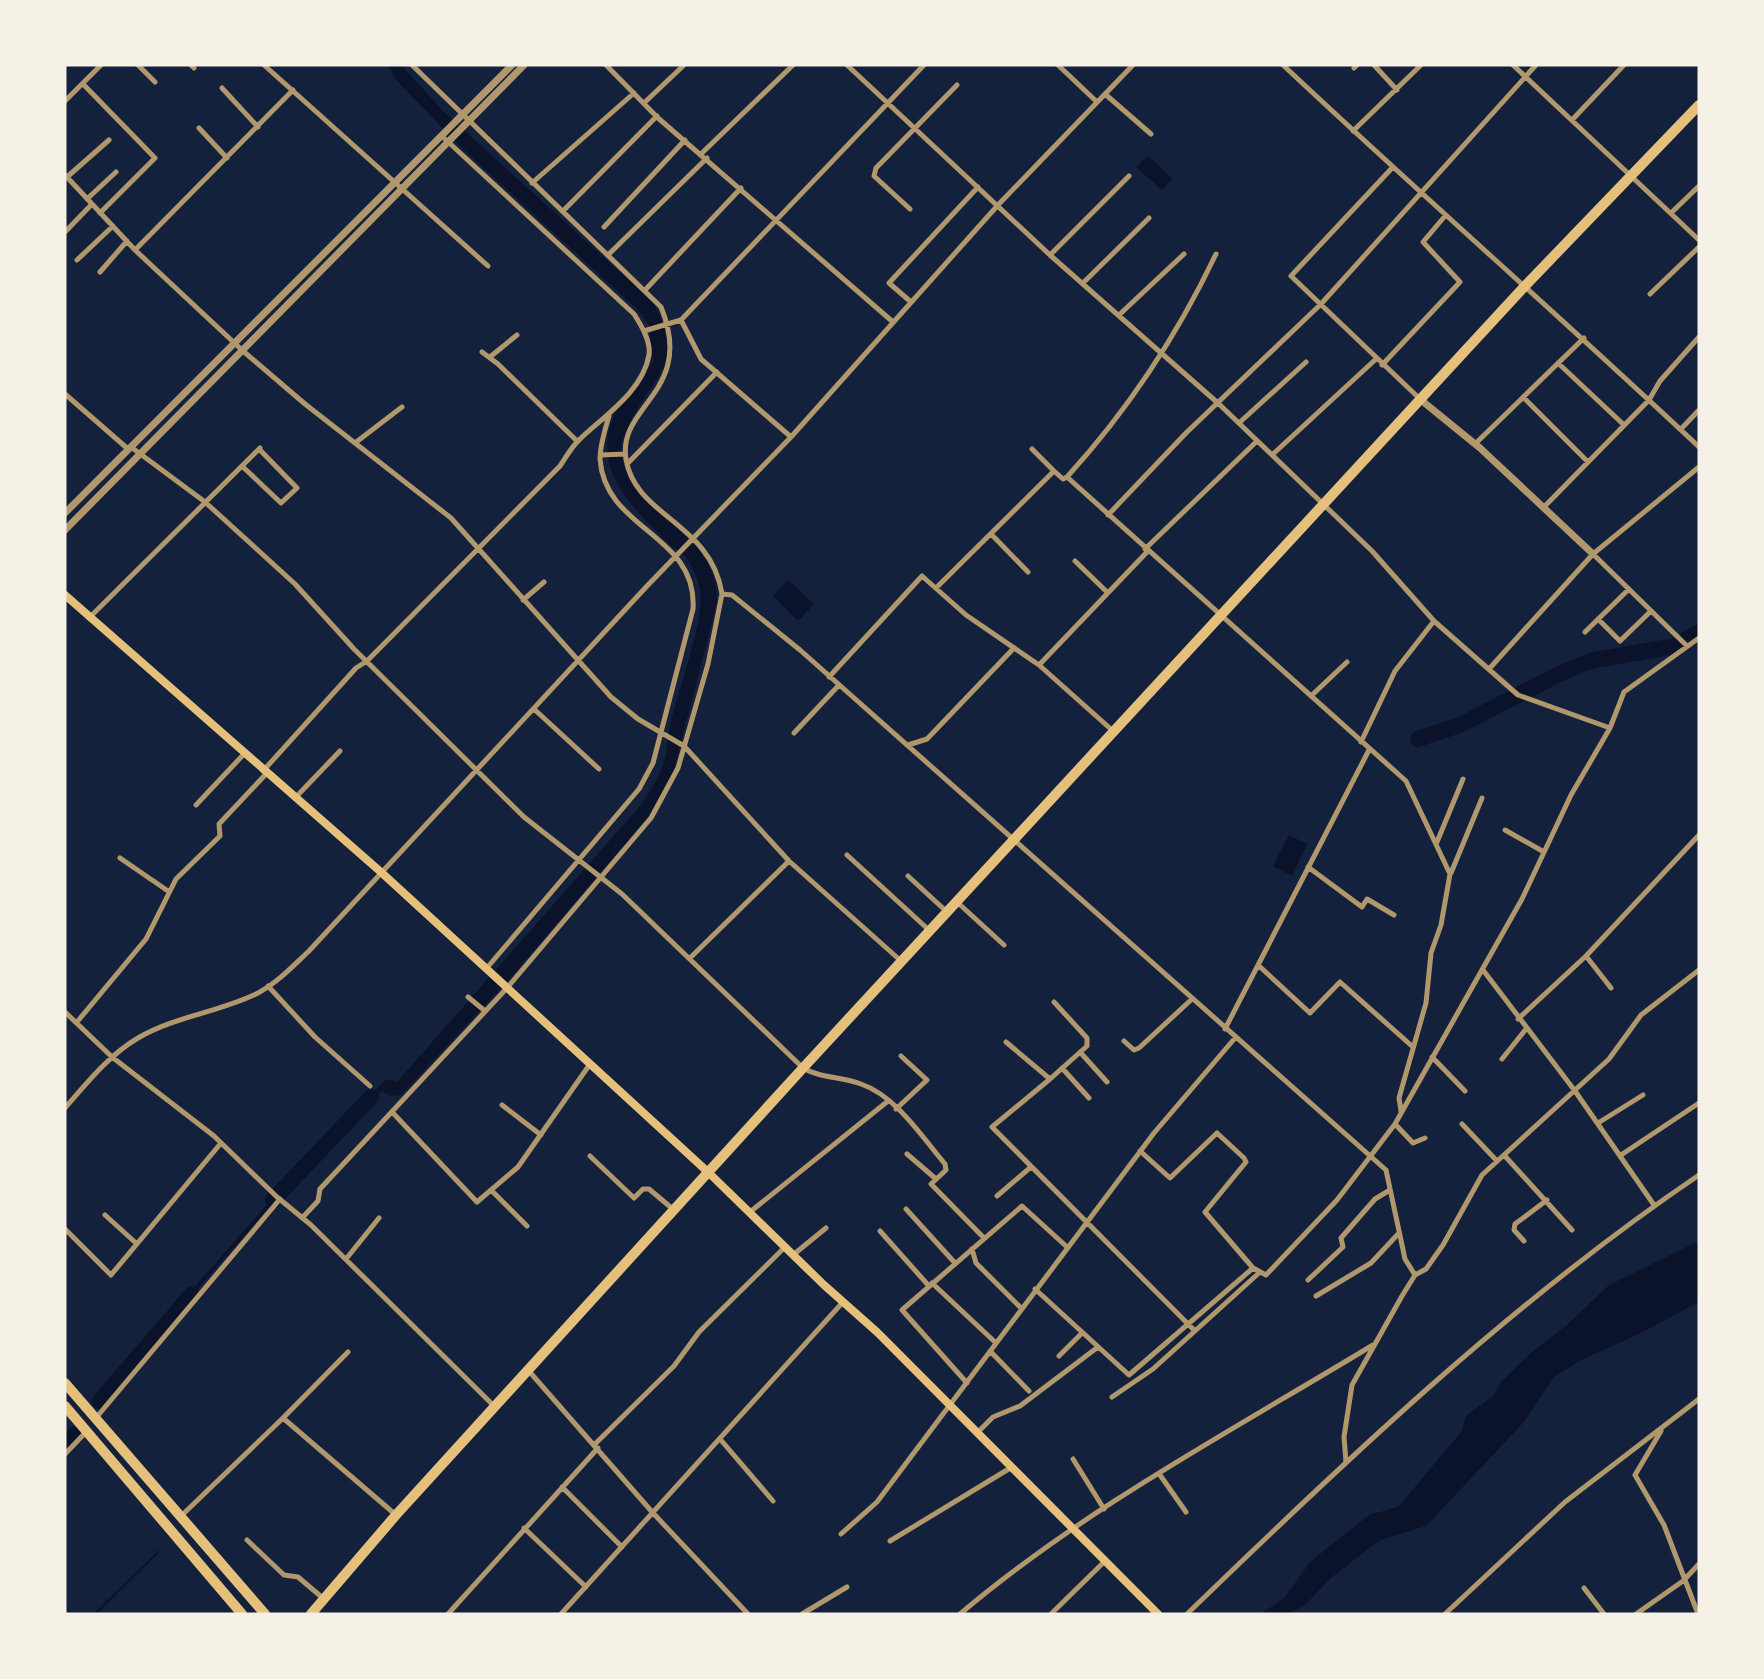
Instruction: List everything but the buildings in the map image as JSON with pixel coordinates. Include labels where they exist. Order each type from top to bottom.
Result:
[{"type":"highway","points":[[311,1614],[396,1515],[1014,838],[1524,287],[1699,105]]},
{"type":"highway","points":[[65,1383],[179,1518],[265,1614]]},
{"type":"highway","points":[[65,1406],[242,1614]]},
{"type":"main road","points":[[65,595],[382,873],[709,1173],[877,1332],[1158,1614]]},
{"type":"street","points":[[65,101],[101,65]]},
{"type":"street","points":[[138,65],[155,82]]},
{"type":"street","points":[[264,65],[404,187],[488,266]]},
{"type":"street","points":[[302,1218],[318,1201],[320,1189],[506,988],[651,818],[668,790],[684,746],[708,664],[723,594],[713,560],[642,492],[627,464],[625,454],[630,432],[666,372],[671,337],[661,307],[646,289],[467,122],[412,65]]},
{"type":"street","points":[[65,513],[512,65]]},
{"type":"street","points":[[65,530],[524,65]]},
{"type":"street","points":[[606,65],[657,116],[893,322]]},
{"type":"street","points":[[609,254],[793,65]]},
{"type":"street","points":[[847,65],[1050,255],[1219,404],[1372,551],[1434,621],[1518,695],[1610,728]]},
{"type":"street","points":[[644,330],[681,320],[925,65]]},
{"type":"street","points":[[1058,65],[1097,102]]},
{"type":"street","points":[[65,1108],[112,1057],[161,1026],[258,993],[308,952],[693,538],[791,437],[998,205],[1133,65]]},
{"type":"street","points":[[1283,65],[1392,168],[1584,338],[1699,447]]},
{"type":"street","points":[[1374,65],[1397,90]]},
{"type":"street","points":[[1353,131],[1421,65]]},
{"type":"street","points":[[1513,65],[1699,240]]},
{"type":"street","points":[[1108,515],[1186,433],[1321,304],[1536,65]]},
{"type":"street","points":[[1572,120],[1623,65]]},
{"type":"street","points":[[644,103],[683,66]]},
{"type":"street","points":[[83,84],[155,158],[100,213]]},
{"type":"street","points":[[910,209],[874,176],[876,169],[957,85]]},
{"type":"street","points":[[222,88],[258,127]]},
{"type":"street","points":[[135,250],[293,90]]},
{"type":"street","points":[[532,183],[634,93]]},
{"type":"street","points":[[1105,94],[1151,134]]},
{"type":"street","points":[[564,211],[657,116]]},
{"type":"street","points":[[199,128],[228,158]]},
{"type":"street","points":[[77,1022],[146,939],[176,879],[220,836],[219,824],[356,668],[368,661],[477,547],[560,466],[578,441],[609,415],[643,373],[649,353],[644,330],[634,314],[441,135]]},
{"type":"street","points":[[109,140],[66,176],[135,250],[243,351],[451,519],[611,697],[660,734],[684,746],[789,861],[903,962]]},
{"type":"street","points":[[604,227],[685,140]]},
{"type":"street","points":[[1392,168],[1292,276],[1382,365],[1475,444],[1687,646]]},
{"type":"street","points":[[65,232],[116,172]]},
{"type":"street","points":[[1050,255],[1129,176]]},
{"type":"street","points":[[1671,213],[1699,186]]},
{"type":"street","points":[[911,302],[889,283],[978,187]]},
{"type":"street","points":[[646,289],[741,188]]},
{"type":"street","points":[[1382,365],[1460,282],[1423,242],[1445,216]]},
{"type":"street","points":[[1083,283],[1149,218]]},
{"type":"street","points":[[77,260],[113,226]]},
{"type":"street","points":[[100,272],[127,241]]},
{"type":"street","points":[[1650,294],[1699,247]]},
{"type":"street","points":[[1119,315],[1184,254]]},
{"type":"street","points":[[1032,449],[1063,479],[1067,477],[1101,439],[1163,353],[1188,312],[1216,254]]},
{"type":"street","points":[[681,320],[701,359],[791,437]]},
{"type":"street","points":[[490,357],[517,335]]},
{"type":"street","points":[[1543,508],[1649,400],[1660,381],[1699,337]]},
{"type":"street","points":[[1475,444],[1584,338]]},
{"type":"street","points":[[482,352],[578,441]]},
{"type":"street","points":[[1272,455],[1376,359]]},
{"type":"street","points":[[1239,423],[1306,362]]},
{"type":"street","points":[[1558,363],[1624,425]]},
{"type":"street","points":[[627,464],[717,372]]},
{"type":"street","points":[[65,394],[130,448],[205,502],[295,583],[368,661],[524,817],[601,876],[803,1068],[816,1075],[860,1083],[888,1101],[945,1164],[946,1170],[931,1184],[984,1238]]},
{"type":"street","points":[[1523,397],[1588,462]]},
{"type":"street","points":[[355,443],[402,407]]},
{"type":"street","points":[[1681,429],[1699,410]]},
{"type":"street","points":[[486,969],[581,861],[639,789],[653,764],[693,608],[695,588],[690,574],[677,556],[613,498],[604,479],[601,455],[609,415]]},
{"type":"street","points":[[1039,665],[1146,550],[1257,441]]},
{"type":"street","points":[[89,618],[205,502],[242,466],[260,449],[297,488],[281,503],[242,466]]},
{"type":"street","points":[[601,455],[625,454]]},
{"type":"street","points":[[1489,668],[1593,554],[1699,467]]},
{"type":"street","points":[[936,588],[1054,471]]},
{"type":"street","points":[[1067,477],[1406,781],[1450,874]]},
{"type":"street","points":[[990,534],[1028,572]]},
{"type":"street","points":[[1075,561],[1108,593]]},
{"type":"street","points":[[829,677],[922,576],[966,615],[1013,649],[1021,650],[1113,731]]},
{"type":"street","points":[[523,600],[544,582]]},
{"type":"street","points":[[1585,632],[1629,589]]},
{"type":"street","points":[[723,594],[732,595],[839,685],[1386,1170],[1405,1259],[1415,1275]]},
{"type":"street","points":[[1598,619],[1620,641],[1651,611]]},
{"type":"street","points":[[1361,742],[1395,671],[1434,621]]},
{"type":"street","points":[[1140,1151],[1170,1178],[1217,1133],[1244,1158],[1246,1162],[1205,1212],[1253,1268],[1266,1275],[1328,1210],[1395,1124],[1483,971],[1572,795],[1610,728],[1624,692],[1699,638]]},
{"type":"street","points":[[908,745],[927,739],[1013,649]]},
{"type":"street","points":[[1311,696],[1347,662]]},
{"type":"street","points":[[793,733],[839,685]]},
{"type":"street","points":[[534,709],[599,769]]},
{"type":"street","points":[[1224,1029],[1369,750]]},
{"type":"street","points":[[295,798],[340,751]]},
{"type":"street","points":[[196,806],[244,754]]},
{"type":"street","points":[[1437,842],[1463,779]]},
{"type":"street","points":[[1401,1111],[1399,1098],[1426,1003],[1431,953],[1441,925],[1450,874],[1482,798]]},
{"type":"street","points":[[1505,830],[1544,852]]},
{"type":"street","points":[[1518,1019],[1586,956],[1699,835]]},
{"type":"street","points":[[847,855],[930,932]]},
{"type":"street","points":[[120,858],[168,891]]},
{"type":"street","points":[[690,958],[789,861]]},
{"type":"street","points":[[1308,867],[1362,907],[1367,899],[1394,915]]},
{"type":"street","points":[[908,876],[947,913]]},
{"type":"street","points":[[957,902],[1004,945]]},
{"type":"street","points":[[1586,956],[1611,988]]},
{"type":"street","points":[[1258,965],[1310,1013],[1340,982],[1413,1047]]},
{"type":"street","points":[[1346,1462],[1345,1437],[1352,1385],[1415,1275],[1426,1269],[1443,1245],[1482,1175],[1609,1059],[1641,1015],[1699,970]]},
{"type":"street","points":[[1483,971],[1575,1091],[1654,1205]]},
{"type":"street","points":[[268,986],[315,1037],[370,1086]]},
{"type":"street","points":[[468,998],[484,1011]]},
{"type":"street","points":[[1124,1041],[1134,1050],[1139,1048],[1192,999]]},
{"type":"street","points":[[1054,1002],[1087,1038],[1087,1046],[992,1127],[1195,1331]]},
{"type":"street","points":[[65,1012],[112,1057],[222,1143],[346,1259],[495,1406]]},
{"type":"street","points":[[1502,1059],[1526,1030]]},
{"type":"street","points":[[841,1534],[877,1502],[1140,1151],[1235,1038]]},
{"type":"street","points":[[1006,1042],[1050,1079]]},
{"type":"street","points":[[1080,1052],[1107,1082]]},
{"type":"street","points":[[896,1109],[927,1080],[901,1055]]},
{"type":"street","points":[[1432,1057],[1465,1091]]},
{"type":"street","points":[[392,1112],[477,1202],[518,1167],[590,1064]]},
{"type":"street","points":[[1062,1068],[1089,1098]]},
{"type":"street","points":[[1598,1124],[1643,1095]]},
{"type":"street","points":[[750,1212],[888,1101]]},
{"type":"street","points":[[1621,1155],[1699,1103]]},
{"type":"street","points":[[502,1105],[541,1136]]},
{"type":"street","points":[[1395,1124],[1413,1143],[1425,1138]]},
{"type":"street","points":[[1462,1124],[1497,1161]]},
{"type":"street","points":[[65,1229],[111,1275],[222,1143]]},
{"type":"street","points":[[907,1154],[936,1179]]},
{"type":"street","points":[[1504,1155],[1572,1230]]},
{"type":"street","points":[[590,1156],[634,1198],[643,1189],[649,1189],[675,1211]]},
{"type":"street","points":[[997,1196],[1031,1167]]},
{"type":"street","points":[[1188,1614],[1346,1462],[1553,1284],[1654,1205],[1699,1175]]},
{"type":"street","points":[[491,1190],[527,1226]]},
{"type":"street","points":[[1308,1280],[1343,1247],[1341,1238],[1375,1199],[1390,1190]]},
{"type":"street","points":[[95,1419],[277,1197]]},
{"type":"street","points":[[1524,1241],[1514,1230],[1515,1224],[1547,1200]]},
{"type":"street","points":[[967,1383],[902,1310],[1022,1206],[1068,1247]]},
{"type":"street","points":[[906,1209],[955,1263]]},
{"type":"street","points":[[105,1215],[137,1244]]},
{"type":"street","points":[[346,1259],[379,1218]]},
{"type":"street","points":[[793,1255],[826,1228]]},
{"type":"street","points":[[880,1231],[930,1285],[996,1343]]},
{"type":"street","points":[[1316,1296],[1371,1263],[1399,1233]]},
{"type":"street","points":[[448,1614],[596,1446],[674,1366],[699,1332],[785,1247]]},
{"type":"street","points":[[972,1249],[976,1264],[1021,1308]]},
{"type":"street","points":[[1035,1289],[1129,1375],[1253,1268]]},
{"type":"street","points":[[1112,1397],[1153,1369],[1260,1272]]},
{"type":"street","points":[[561,1614],[843,1302]]},
{"type":"street","points":[[1059,1356],[1082,1333]]},
{"type":"street","points":[[960,1614],[1005,1576],[1074,1528],[1376,1344]]},
{"type":"street","points":[[977,1433],[993,1417],[1020,1406],[1098,1348]]},
{"type":"street","points":[[990,1351],[1029,1391]]},
{"type":"street","points":[[179,1518],[348,1352]]},
{"type":"street","points":[[528,1370],[653,1513],[748,1614]]},
{"type":"street","points":[[1445,1614],[1565,1502],[1699,1399]]},
{"type":"street","points":[[283,1418],[396,1515]]},
{"type":"street","points":[[1662,1428],[1635,1475],[1664,1525],[1683,1581],[1698,1614]]},
{"type":"street","points":[[65,1454],[86,1432]]},
{"type":"street","points":[[720,1439],[773,1501]]},
{"type":"street","points":[[1073,1459],[1104,1509]]},
{"type":"street","points":[[890,1541],[1012,1467]]},
{"type":"street","points":[[1160,1475],[1186,1512]]},
{"type":"street","points":[[562,1487],[622,1547]]},
{"type":"street","points":[[524,1528],[586,1587]]},
{"type":"street","points":[[247,1540],[285,1575],[298,1577],[324,1600]]},
{"type":"street","points":[[1051,1614],[1106,1560]]},
{"type":"street","points":[[1636,1614],[1683,1581],[1699,1564]]},
{"type":"street","points":[[803,1614],[847,1587]]},
{"type":"street","points":[[1584,1588],[1604,1614]]},
{"type":"water","points":[[388,65],[401,65],[444,112],[653,302],[663,324],[667,341],[666,356],[662,369],[627,430],[621,452],[628,475],[640,494],[704,557],[714,577],[717,602],[674,770],[652,812],[512,976],[401,1095],[390,1096],[382,1091],[271,1205],[107,1393],[103,1391],[264,1208],[378,1087],[387,1079],[397,1082],[641,805],[662,767],[670,726],[697,626],[701,596],[692,567],[631,504],[612,471],[607,453],[608,434],[615,414],[653,361],[649,325],[638,310],[463,149],[396,80]]},
{"type":"water","points":[[1148,156],[1173,179],[1162,190],[1136,167]]},
{"type":"water","points":[[788,580],[814,604],[798,621],[773,596]]},
{"type":"water","points":[[1289,835],[1307,844],[1292,876],[1273,866]]},
{"type":"water","points":[[1699,1241],[1699,1302],[1637,1335],[1581,1360],[1553,1378],[1523,1423],[1426,1526],[1380,1540],[1331,1578],[1304,1606],[1286,1614],[1261,1614],[1284,1598],[1311,1561],[1369,1515],[1398,1507],[1462,1431],[1466,1416],[1493,1396],[1501,1382],[1532,1352],[1567,1325],[1609,1285]]},
{"type":"waterway","points":[[1418,739],[1460,725],[1590,661],[1675,646],[1699,632]]},
{"type":"waterway","points":[[273,1200],[371,1097]]},
{"type":"waterway","points":[[100,1401],[192,1294]]},
{"type":"waterway","points":[[65,1445],[74,1435]]},
{"type":"waterway","points":[[95,1614],[158,1552]]}]
